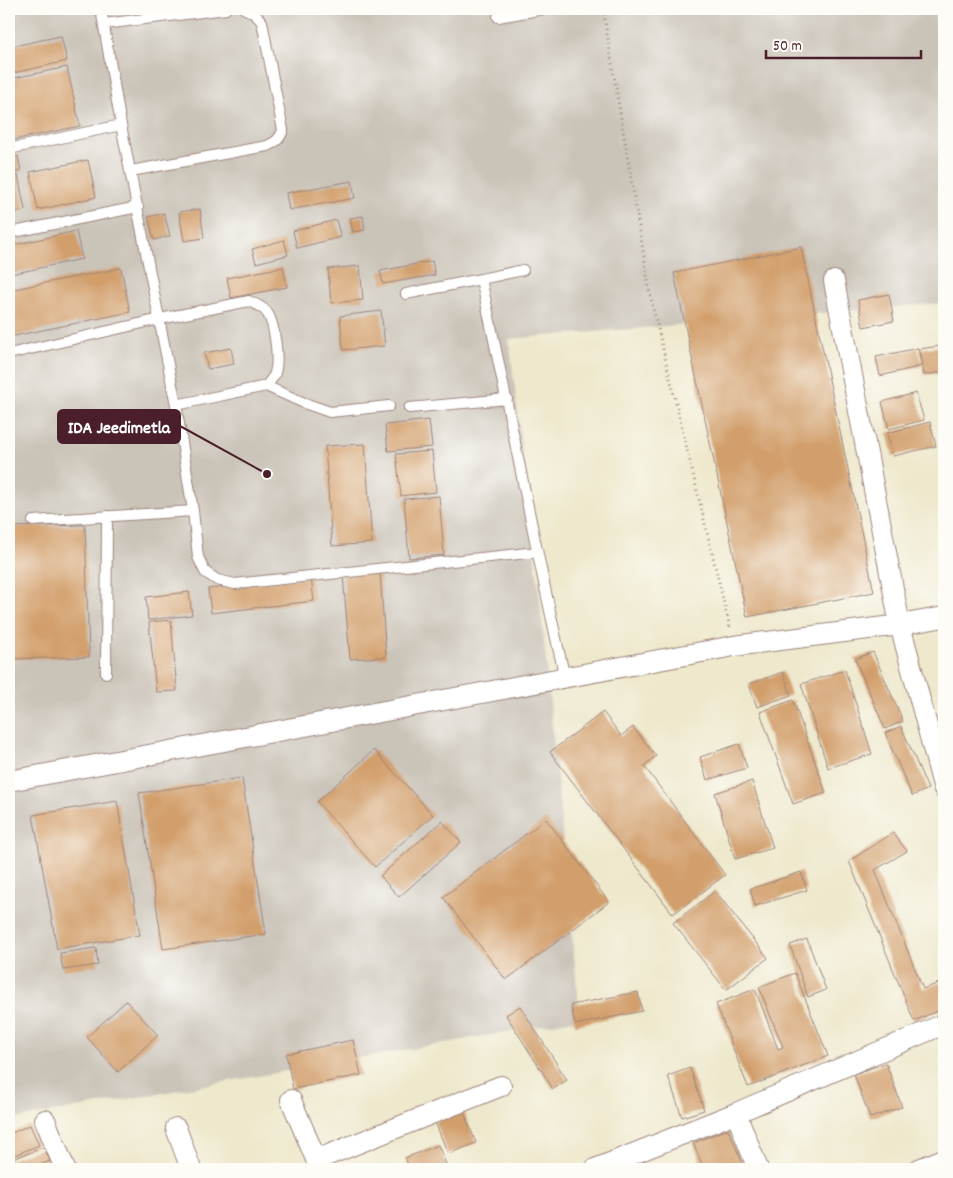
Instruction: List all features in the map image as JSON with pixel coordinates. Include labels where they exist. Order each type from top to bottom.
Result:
[{"type":"street","points":[[834,282],[900,625],[944,789]]},
{"type":"street","points":[[9,781],[734,646],[900,625],[944,616]]},
{"type":"street","points":[[599,1168],[736,1113],[944,1024]]},
{"type":"street","points":[[292,1100],[318,1165],[501,1086]]},
{"type":"street","points":[[736,1113],[758,1169]]},
{"type":"street","points":[[45,1120],[65,1169]]},
{"type":"street","points":[[176,1128],[191,1169]]},
{"type":"street","points":[[920,1169],[944,1159]]},
{"type":"lane","points":[[101,9],[121,125],[176,404],[193,510],[198,557],[205,572],[217,580],[235,584],[537,552]]},
{"type":"lane","points":[[104,24],[226,9]]},
{"type":"lane","points":[[131,172],[267,146],[276,143],[281,137],[283,130],[262,22],[256,15],[245,9]]},
{"type":"lane","points":[[498,17],[544,9]]},
{"type":"lane","points":[[9,149],[121,125]]},
{"type":"lane","points":[[9,233],[138,207]]},
{"type":"lane","points":[[406,294],[523,270]]},
{"type":"lane","points":[[482,279],[537,552],[565,678]]},
{"type":"lane","points":[[9,354],[248,301],[257,304],[267,312],[274,328],[277,356],[275,374],[266,386]]},
{"type":"lane","points":[[176,404],[266,386],[330,412],[389,406]]},
{"type":"lane","points":[[409,408],[507,399]]},
{"type":"lane","points":[[33,521],[193,510]]},
{"type":"lane","points":[[106,673],[107,516]]},
{"type":"path","points":[[603,9],[651,299],[734,646]]},
{"type":"shaded area","points":[[9,9],[944,9],[944,303],[509,339],[541,610],[580,1019],[9,1120]]},
{"type":"building","points":[[61,36],[67,61],[9,74],[9,47]]},
{"type":"building","points":[[67,67],[80,126],[9,141],[9,97],[11,96],[9,79]]},
{"type":"building","points":[[18,156],[21,171],[9,174],[9,158]]},
{"type":"building","points":[[88,160],[96,197],[38,210],[30,172]]},
{"type":"building","points":[[18,175],[25,210],[9,214],[9,177]]},
{"type":"building","points":[[352,181],[355,198],[289,210],[286,193]]},
{"type":"building","points":[[200,209],[204,238],[184,241],[179,212]]},
{"type":"building","points":[[164,213],[170,236],[154,240],[148,217]]},
{"type":"building","points":[[363,216],[365,230],[353,232],[350,218]]},
{"type":"building","points":[[336,220],[341,237],[297,248],[293,231]]},
{"type":"building","points":[[76,231],[82,259],[11,274],[9,246]]},
{"type":"building","points":[[284,240],[288,255],[256,263],[252,249]]},
{"type":"building","points":[[801,247],[874,592],[747,617],[674,273]]},
{"type":"building","points":[[432,261],[435,275],[383,284],[380,271]]},
{"type":"building","points":[[360,266],[363,300],[331,303],[328,269]]},
{"type":"building","points":[[283,267],[287,287],[231,298],[227,278]]},
{"type":"building","points":[[121,268],[130,312],[9,337],[9,290]]},
{"type":"building","points":[[889,294],[894,321],[863,327],[858,300]]},
{"type":"building","points":[[381,311],[385,346],[343,350],[340,316]]},
{"type":"building","points":[[940,346],[944,372],[924,375],[920,349]]},
{"type":"building","points":[[231,348],[234,364],[208,369],[204,353]]},
{"type":"building","points":[[918,348],[922,366],[880,376],[876,357]]},
{"type":"building","points":[[916,393],[924,420],[889,429],[882,402]]},
{"type":"building","points":[[429,420],[432,447],[388,451],[385,425]]},
{"type":"building","points":[[930,422],[936,446],[893,456],[887,433]]},
{"type":"building","points":[[365,444],[372,543],[332,546],[325,446]]},
{"type":"building","points":[[432,451],[436,492],[401,496],[396,454]]},
{"type":"building","points":[[439,496],[444,555],[409,558],[404,499]]},
{"type":"building","points":[[85,525],[89,657],[9,659],[9,527]]},
{"type":"building","points":[[380,572],[386,657],[350,659],[343,575]]},
{"type":"building","points":[[311,577],[314,601],[211,613],[208,589]]},
{"type":"building","points":[[189,592],[192,615],[148,620],[146,597]]},
{"type":"building","points":[[171,620],[177,691],[156,692],[149,622]]},
{"type":"building","points":[[873,652],[903,721],[885,729],[855,659]]},
{"type":"building","points":[[845,670],[872,754],[828,768],[801,684]]},
{"type":"building","points":[[783,672],[791,695],[757,707],[749,684]]},
{"type":"building","points":[[793,700],[826,793],[793,804],[760,712]]},
{"type":"building","points":[[603,712],[621,736],[633,727],[656,756],[644,766],[725,875],[673,914],[550,752]]},
{"type":"building","points":[[901,726],[928,789],[912,796],[885,733]]},
{"type":"building","points":[[739,744],[747,768],[707,780],[700,757]]},
{"type":"building","points":[[374,750],[433,815],[375,867],[317,802]]},
{"type":"building","points":[[242,778],[266,934],[163,949],[139,793]]},
{"type":"building","points":[[752,781],[773,848],[735,859],[715,793]]},
{"type":"building","points":[[117,801],[140,935],[57,949],[33,815]]},
{"type":"building","points":[[546,819],[609,902],[506,980],[443,897]]},
{"type":"building","points":[[442,821],[461,842],[399,897],[380,876]]},
{"type":"building","points":[[893,833],[907,851],[875,870],[923,989],[944,981],[944,1008],[914,1021],[849,861]]},
{"type":"building","points":[[801,872],[807,890],[755,906],[750,889]]},
{"type":"building","points":[[715,891],[768,958],[726,990],[673,923]]},
{"type":"building","points":[[807,939],[826,990],[808,997],[790,945]]},
{"type":"building","points":[[96,948],[98,965],[63,970],[60,953]]},
{"type":"building","points":[[795,973],[828,1056],[748,1087],[716,1004],[755,989],[778,1049],[783,1047],[759,987]]},
{"type":"building","points":[[638,992],[642,1011],[575,1025],[571,1005]]},
{"type":"building","points":[[126,1001],[158,1035],[118,1072],[87,1037]]},
{"type":"building","points":[[520,1006],[567,1080],[553,1089],[506,1015]]},
{"type":"building","points":[[353,1040],[361,1075],[293,1089],[286,1054]]},
{"type":"building","points":[[886,1063],[902,1107],[870,1118],[854,1074]]},
{"type":"building","points":[[690,1068],[704,1110],[682,1117],[668,1076]]},
{"type":"building","points":[[463,1110],[476,1143],[448,1154],[435,1122]]},
{"type":"building","points":[[30,1125],[39,1145],[10,1157],[9,1134]]},
{"type":"building","points":[[728,1129],[745,1169],[704,1169],[693,1143]]},
{"type":"building","points":[[438,1145],[448,1169],[410,1169],[405,1158]]},
{"type":"building","points":[[44,1147],[50,1161],[30,1169],[14,1169],[10,1160]]},
{"type":"place","name":"IDA Jeedimetla","points":[[267,474]]}]
